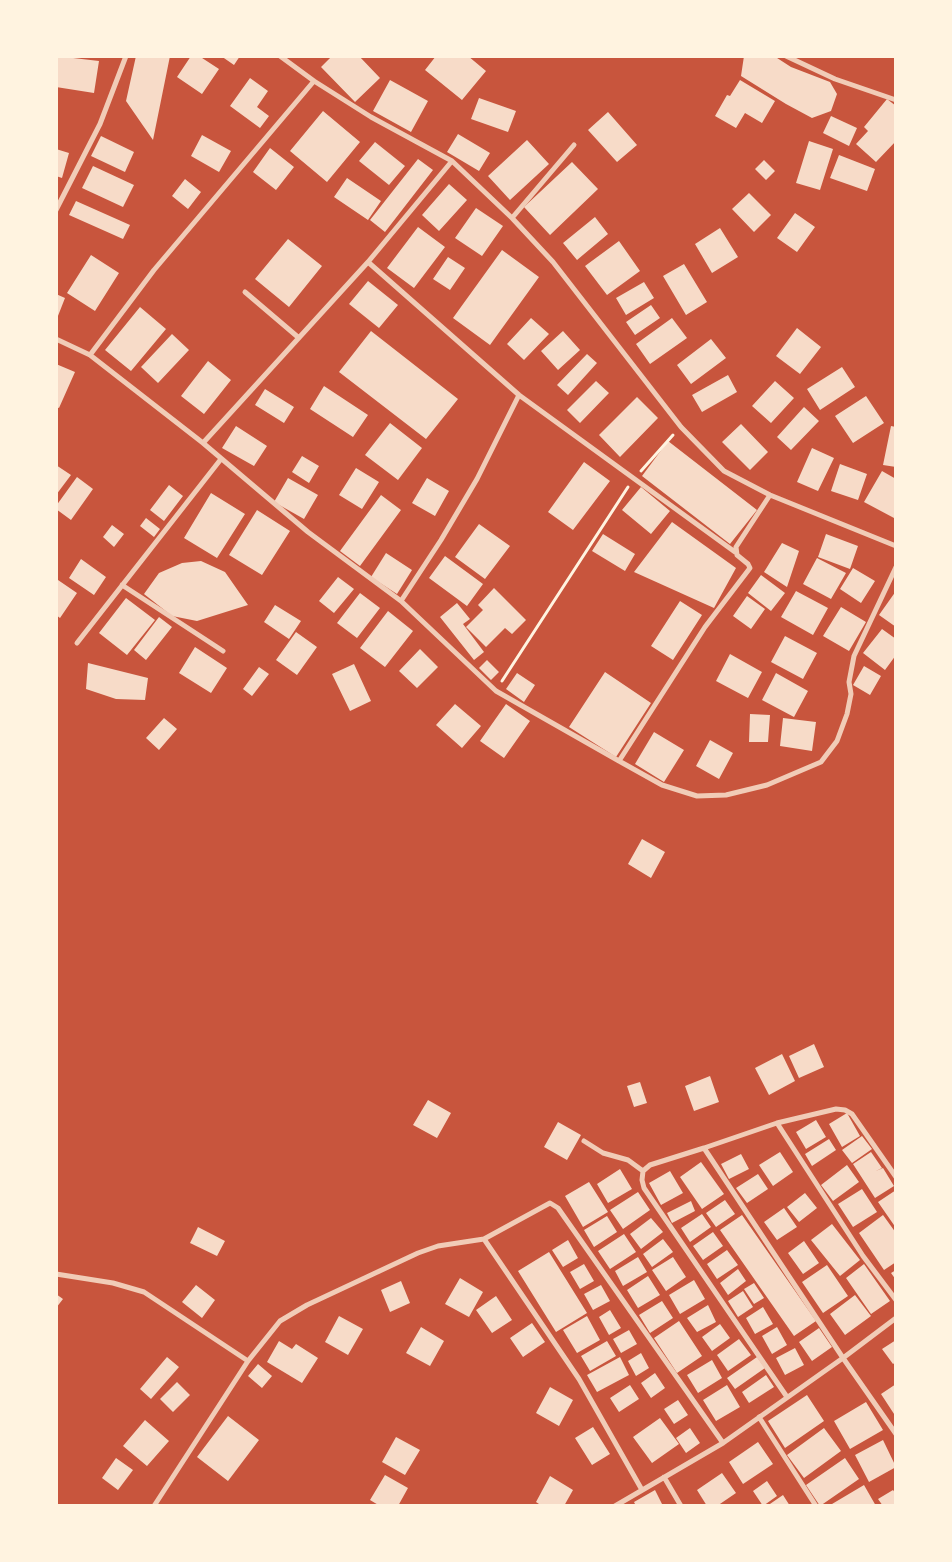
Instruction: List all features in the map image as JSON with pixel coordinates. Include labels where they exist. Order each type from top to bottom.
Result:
[{"type":"street","points":[[57,208],[100,124],[126,56]]},
{"type":"street","points":[[280,56],[314,81],[388,128],[452,161],[512,218],[553,262],[680,427],[724,471],[770,496],[896,546]]},
{"type":"street","points":[[786,56],[835,79],[896,100]]},
{"type":"street","points":[[90,355],[154,270],[314,81]]},
{"type":"street","points":[[512,218],[574,144]]},
{"type":"street","points":[[203,443],[368,262],[452,161]]},
{"type":"street","points":[[368,262],[519,396],[736,552],[748,564],[750,568],[704,627],[619,761]]},
{"type":"street","points":[[245,292],[299,338]]},
{"type":"street","points":[[56,339],[90,355],[203,443],[308,532],[401,601],[496,691],[654,781],[682,793],[697,796],[726,795],[767,786],[821,762],[837,741],[847,714],[851,694],[849,682],[854,656],[896,567]]},
{"type":"street","points":[[401,601],[441,540],[477,479],[519,396]]},
{"type":"street","points":[[77,643],[221,459]]},
{"type":"street","points":[[736,552],[736,547],[770,496]]},
{"type":"street","points":[[122,585],[223,652]]},
{"type":"street","points":[[787,1397],[644,1188],[644,1171],[650,1165],[777,1123],[836,1109],[852,1114],[896,1177]]},
{"type":"street","points":[[777,1123],[863,1256],[896,1300]]},
{"type":"street","points":[[584,1141],[603,1153],[628,1160],[644,1171]]},
{"type":"street","points":[[704,1148],[843,1358],[896,1434]]},
{"type":"street","points":[[154,1506],[248,1361],[270,1332],[291,1313],[418,1253],[438,1246],[484,1239],[541,1206],[550,1203],[558,1208],[722,1443]]},
{"type":"street","points":[[484,1239],[579,1379],[642,1490]]},
{"type":"street","points":[[56,1274],[113,1283],[144,1292],[248,1361]]},
{"type":"street","points":[[615,1506],[722,1443],[843,1358],[896,1318]]},
{"type":"street","points":[[759,1417],[816,1506]]},
{"type":"street","points":[[664,1477],[681,1506]]},
{"type":"path","points":[[496,691],[635,478],[680,427]]},
{"type":"building","points":[[56,56],[99,61],[94,93],[56,87]]},
{"type":"building","points":[[136,56],[170,56],[153,140],[126,101]]},
{"type":"building","points":[[191,56],[199,56],[219,69],[202,94],[177,77]]},
{"type":"building","points":[[221,56],[240,56],[234,65]]},
{"type":"building","points":[[332,56],[359,56],[380,78],[355,102],[321,67]]},
{"type":"building","points":[[436,56],[468,56],[486,71],[462,100],[425,70]]},
{"type":"building","points":[[744,56],[774,56],[791,67],[830,82],[837,94],[831,111],[812,118],[741,76]]},
{"type":"building","points":[[250,78],[268,91],[257,107],[269,116],[260,128],[230,106]]},
{"type":"building","points":[[390,80],[428,101],[411,132],[373,111]]},
{"type":"building","points":[[740,80],[775,101],[762,123],[745,113],[736,128],[715,116],[727,95],[730,96]]},
{"type":"building","points":[[479,98],[516,111],[508,132],[471,119]]},
{"type":"building","points":[[887,99],[896,106],[896,141],[876,162],[856,144],[868,131],[864,127]]},
{"type":"building","points":[[323,111],[360,142],[327,182],[290,151]]},
{"type":"building","points":[[608,112],[637,145],[617,162],[588,130]]},
{"type":"building","points":[[831,116],[857,128],[849,146],[823,133]]},
{"type":"building","points":[[458,134],[490,153],[479,171],[447,152]]},
{"type":"building","points":[[202,135],[231,151],[219,172],[191,156]]},
{"type":"building","points":[[101,136],[134,152],[125,172],[91,156]]},
{"type":"building","points":[[527,140],[549,164],[510,200],[488,176]]},
{"type":"building","points":[[809,141],[833,149],[820,190],[796,183]]},
{"type":"building","points":[[375,142],[405,166],[389,185],[359,161]]},
{"type":"building","points":[[270,148],[294,167],[276,190],[253,172]]},
{"type":"building","points":[[56,149],[69,153],[62,178],[56,176]]},
{"type":"building","points":[[839,155],[875,169],[867,191],[830,178]]},
{"type":"building","points":[[418,159],[433,170],[385,232],[370,220]]},
{"type":"building","points":[[764,160],[775,171],[766,180],[755,169]]},
{"type":"building","points":[[572,162],[598,189],[550,235],[524,207]]},
{"type":"building","points":[[93,166],[134,185],[123,207],[82,188]]},
{"type":"building","points":[[347,178],[381,201],[368,220],[334,197]]},
{"type":"building","points":[[185,179],[201,192],[188,209],[172,196]]},
{"type":"building","points":[[449,184],[467,200],[439,231],[422,215]]},
{"type":"building","points":[[749,193],[771,215],[754,232],[732,209]]},
{"type":"building","points":[[76,201],[130,225],[123,239],[69,215]]},
{"type":"building","points":[[476,208],[503,226],[482,256],[455,238]]},
{"type":"building","points":[[795,213],[815,227],[797,252],[777,238]]},
{"type":"building","points":[[595,217],[608,234],[577,260],[563,243]]},
{"type":"building","points":[[418,227],[445,247],[414,288],[387,268]]},
{"type":"building","points":[[720,228],[738,257],[712,273],[695,244]]},
{"type":"building","points":[[288,239],[322,266],[289,307],[255,279]]},
{"type":"building","points":[[619,241],[640,271],[607,295],[585,266]]},
{"type":"building","points":[[502,250],[539,277],[490,345],[453,318]]},
{"type":"building","points":[[91,255],[119,273],[95,311],[67,293]]},
{"type":"building","points":[[448,257],[465,268],[450,290],[433,279]]},
{"type":"building","points":[[684,264],[707,302],[686,315],[663,276]]},
{"type":"building","points":[[368,281],[398,305],[379,328],[349,304]]},
{"type":"building","points":[[644,282],[654,298],[626,315],[616,298]]},
{"type":"building","points":[[56,294],[65,298],[56,321]]},
{"type":"building","points":[[651,305],[660,318],[635,335],[626,322]]},
{"type":"building","points":[[140,307],[166,329],[131,371],[105,350]]},
{"type":"building","points":[[531,318],[549,334],[524,360],[507,344]]},
{"type":"building","points":[[672,318],[687,338],[650,364],[636,344]]},
{"type":"building","points":[[797,328],[821,347],[800,374],[776,356]]},
{"type":"building","points":[[371,331],[458,399],[426,439],[339,372]]},
{"type":"building","points":[[563,331],[580,350],[558,370],[541,351]]},
{"type":"building","points":[[172,334],[189,350],[158,383],[141,367]]},
{"type":"building","points":[[711,339],[726,358],[691,384],[677,365]]},
{"type":"building","points":[[587,354],[597,363],[568,395],[557,385]]},
{"type":"building","points":[[208,361],[231,380],[204,414],[181,396]]},
{"type":"building","points":[[56,364],[75,372],[59,408],[56,407]]},
{"type":"building","points":[[842,367],[855,387],[820,410],[807,389]]},
{"type":"building","points":[[728,375],[737,392],[702,412],[692,395]]},
{"type":"building","points":[[596,381],[609,393],[580,423],[567,410]]},
{"type":"building","points":[[775,381],[794,398],[771,423],[752,406]]},
{"type":"building","points":[[324,386],[368,415],[353,437],[310,409]]},
{"type":"building","points":[[265,389],[294,407],[284,423],[255,405]]},
{"type":"building","points":[[866,396],[884,423],[853,443],[835,416]]},
{"type":"building","points":[[637,397],[658,418],[620,457],[599,435]]},
{"type":"building","points":[[804,407],[819,421],[791,450],[777,437]]},
{"type":"building","points":[[390,423],[422,448],[398,480],[365,455]]},
{"type":"building","points":[[741,424],[768,452],[750,470],[722,442]]},
{"type":"building","points":[[236,426],[267,446],[254,466],[222,448]]},
{"type":"building","points":[[891,426],[896,427],[896,467],[883,465]]},
{"type":"building","points":[[668,441],[757,510],[730,544],[642,476]]},
{"type":"building","points":[[812,448],[834,458],[818,491],[797,482]]},
{"type":"building","points":[[302,456],[319,466],[309,483],[292,472]]},
{"type":"building","points":[[584,462],[610,481],[573,530],[548,512]]},
{"type":"building","points":[[840,464],[867,474],[858,500],[831,491]]},
{"type":"building","points":[[56,465],[71,475],[56,495]]},
{"type":"building","points":[[356,468],[379,482],[362,509],[339,495]]},
{"type":"building","points":[[882,471],[896,479],[894,518],[864,502]]},
{"type":"building","points":[[77,477],[93,489],[71,520],[56,509],[56,506]]},
{"type":"building","points":[[288,478],[318,495],[304,519],[274,502]]},
{"type":"building","points":[[427,478],[449,491],[435,516],[412,503]]},
{"type":"building","points":[[169,485],[183,496],[164,521],[150,510]]},
{"type":"building","points":[[641,487],[670,511],[651,534],[622,510]]},
{"type":"building","points":[[211,493],[245,514],[217,558],[184,538]]},
{"type":"building","points":[[381,495],[401,510],[360,566],[340,551]]},
{"type":"building","points":[[257,510],[290,531],[262,575],[229,555]]},
{"type":"building","points":[[146,518],[160,529],[154,537],[140,526]]},
{"type":"building","points":[[672,522],[736,568],[714,608],[634,572]]},
{"type":"building","points":[[479,524],[510,546],[485,579],[455,557]]},
{"type":"building","points":[[112,525],[124,534],[114,547],[103,537]]},
{"type":"building","points":[[603,534],[635,554],[625,571],[592,551]]},
{"type":"building","points":[[826,534],[858,546],[850,569],[818,557]]},
{"type":"building","points":[[782,543],[799,551],[787,587],[764,572]]},
{"type":"building","points":[[386,553],[412,570],[397,594],[371,577]]},
{"type":"building","points":[[445,556],[483,584],[467,606],[429,578]]},
{"type":"building","points":[[817,558],[846,573],[831,599],[803,584]]},
{"type":"building","points":[[81,559],[106,577],[94,595],[69,578]]},
{"type":"building","points":[[201,561],[225,572],[248,605],[197,621],[172,616],[144,594],[159,573],[182,563]]},
{"type":"building","points":[[853,568],[875,581],[861,603],[840,589]]},
{"type":"building","points":[[761,575],[785,593],[771,611],[748,593]]},
{"type":"building","points":[[338,577],[354,589],[334,613],[319,601]]},
{"type":"building","points":[[58,580],[77,593],[60,618],[56,615]]},
{"type":"building","points":[[494,588],[526,620],[512,634],[505,628],[486,647],[466,627],[483,610],[478,605]]},
{"type":"building","points":[[796,591],[828,608],[813,635],[781,617]]},
{"type":"building","points":[[896,591],[896,627],[879,615]]},
{"type":"building","points":[[360,593],[380,608],[357,638],[337,623]]},
{"type":"building","points":[[747,596],[765,609],[751,629],[733,616]]},
{"type":"building","points":[[126,598],[155,620],[127,655],[99,633]]},
{"type":"building","points":[[680,601],[702,615],[673,660],[651,646]]},
{"type":"building","points":[[457,603],[470,619],[463,624],[484,652],[474,660],[440,617]]},
{"type":"building","points":[[275,605],[301,621],[289,639],[264,622]]},
{"type":"building","points":[[841,607],[866,622],[849,651],[823,636]]},
{"type":"building","points":[[388,611],[413,631],[385,667],[360,648]]},
{"type":"building","points":[[159,617],[172,627],[146,660],[134,650]]},
{"type":"building","points":[[882,629],[896,639],[896,655],[885,670],[863,653]]},
{"type":"building","points":[[296,632],[317,647],[297,675],[276,660]]},
{"type":"building","points":[[785,636],[817,653],[803,679],[771,662]]},
{"type":"building","points":[[195,647],[227,668],[211,693],[179,673]]},
{"type":"building","points":[[420,649],[438,667],[417,688],[399,671]]},
{"type":"building","points":[[730,654],[762,672],[748,698],[716,681]]},
{"type":"building","points":[[487,660],[499,672],[491,680],[479,668]]},
{"type":"building","points":[[88,663],[148,678],[145,700],[116,699],[86,689]]},
{"type":"building","points":[[354,664],[371,701],[350,711],[332,674]]},
{"type":"building","points":[[864,666],[881,676],[870,695],[853,685]]},
{"type":"building","points":[[259,667],[269,674],[252,696],[243,689]]},
{"type":"building","points":[[605,672],[651,703],[616,757],[569,727]]},
{"type":"building","points":[[517,673],[535,685],[524,702],[506,689]]},
{"type":"building","points":[[776,673],[808,691],[794,717],[762,700]]},
{"type":"building","points":[[455,704],[481,726],[462,748],[436,725]]},
{"type":"building","points":[[506,704],[530,721],[504,758],[480,741]]},
{"type":"building","points":[[750,714],[770,715],[768,742],[749,742]]},
{"type":"building","points":[[164,718],[177,729],[159,750],[146,738]]},
{"type":"building","points":[[783,718],[816,722],[812,751],[780,746]]},
{"type":"building","points":[[654,732],[684,750],[664,782],[635,764]]},
{"type":"building","points":[[710,740],[733,753],[719,779],[696,766]]},
{"type":"building","points":[[642,839],[665,852],[651,878],[628,864]]},
{"type":"building","points":[[814,1044],[824,1067],[799,1078],[789,1056]]},
{"type":"building","points":[[782,1054],[795,1081],[769,1095],[755,1068]]},
{"type":"building","points":[[710,1076],[719,1102],[694,1111],[685,1086]]},
{"type":"building","points":[[640,1082],[647,1103],[634,1107],[627,1086]]},
{"type":"building","points":[[428,1100],[451,1113],[437,1138],[413,1125]]},
{"type":"building","points":[[847,1113],[860,1136],[842,1147],[829,1124]]},
{"type":"building","points":[[816,1120],[826,1137],[806,1149],[796,1132]]},
{"type":"building","points":[[558,1122],[581,1135],[567,1160],[544,1147]]},
{"type":"building","points":[[862,1136],[872,1149],[852,1163],[842,1150]]},
{"type":"building","points":[[829,1139],[836,1150],[812,1166],[805,1154]]},
{"type":"building","points":[[780,1152],[793,1172],[773,1186],[759,1165]]},
{"type":"building","points":[[871,1152],[882,1168],[876,1171],[883,1168],[894,1186],[875,1198],[853,1164]]},
{"type":"building","points":[[741,1154],[749,1169],[729,1179],[721,1164]]},
{"type":"building","points":[[701,1162],[724,1194],[702,1209],[680,1177]]},
{"type":"building","points":[[847,1165],[859,1182],[833,1201],[821,1185]]},
{"type":"building","points":[[620,1169],[632,1189],[608,1203],[597,1184]]},
{"type":"building","points":[[670,1171],[683,1193],[661,1205],[649,1183]]},
{"type":"building","points":[[758,1174],[768,1189],[747,1203],[736,1188]]},
{"type":"building","points":[[589,1182],[608,1212],[583,1227],[565,1196]]},
{"type":"building","points":[[862,1189],[877,1212],[853,1227],[838,1204]]},
{"type":"building","points":[[896,1190],[896,1228],[878,1202]]},
{"type":"building","points":[[638,1192],[650,1210],[623,1229],[610,1210]]},
{"type":"building","points":[[805,1193],[817,1208],[799,1222],[787,1207]]},
{"type":"building","points":[[725,1200],[735,1214],[716,1227],[706,1213]]},
{"type":"building","points":[[691,1201],[695,1211],[672,1223],[667,1213]]},
{"type":"building","points":[[784,1208],[797,1227],[777,1240],[764,1222]]},
{"type":"building","points":[[702,1214],[711,1227],[690,1242],[681,1228]]},
{"type":"building","points":[[742,1215],[816,1321],[794,1336],[720,1230]]},
{"type":"building","points":[[883,1215],[896,1233],[896,1262],[884,1270],[859,1233]]},
{"type":"building","points":[[607,1216],[617,1232],[594,1247],[584,1230]]},
{"type":"building","points":[[651,1218],[663,1232],[641,1249],[630,1234]]},
{"type":"building","points":[[832,1224],[860,1260],[840,1276],[811,1240]]},
{"type":"building","points":[[198,1227],[225,1241],[217,1256],[190,1243]]},
{"type":"building","points":[[713,1232],[723,1246],[703,1260],[693,1246]]},
{"type":"building","points":[[624,1234],[636,1252],[610,1269],[598,1251]]},
{"type":"building","points":[[663,1239],[673,1252],[652,1267],[643,1254]]},
{"type":"building","points":[[568,1240],[578,1258],[563,1267],[552,1250]]},
{"type":"building","points":[[804,1241],[819,1263],[803,1274],[788,1253]]},
{"type":"building","points":[[727,1250],[738,1265],[717,1279],[707,1264]]},
{"type":"building","points":[[549,1252],[587,1313],[556,1332],[518,1271]]},
{"type":"building","points":[[638,1257],[647,1272],[623,1286],[615,1271]]},
{"type":"building","points":[[673,1257],[686,1277],[666,1291],[652,1270]]},
{"type":"building","points":[[584,1264],[594,1281],[580,1289],[570,1272]]},
{"type":"building","points":[[864,1264],[890,1301],[871,1314],[846,1278]]},
{"type":"building","points":[[827,1265],[848,1296],[823,1313],[802,1282]]},
{"type":"building","points":[[738,1269],[746,1281],[728,1295],[720,1283]]},
{"type":"building","points":[[896,1270],[896,1280],[891,1273]]},
{"type":"building","points":[[648,1276],[660,1295],[638,1308],[627,1290]]},
{"type":"building","points":[[460,1278],[483,1292],[469,1317],[445,1304]]},
{"type":"building","points":[[694,1280],[705,1299],[680,1314],[669,1295]]},
{"type":"building","points":[[401,1281],[410,1303],[390,1312],[381,1290]]},
{"type":"building","points":[[754,1283],[764,1298],[754,1304],[744,1289]]},
{"type":"building","points":[[196,1285],[215,1300],[202,1318],[182,1302]]},
{"type":"building","points":[[601,1285],[610,1301],[593,1310],[584,1294]]},
{"type":"building","points":[[743,1291],[753,1307],[738,1317],[728,1301]]},
{"type":"building","points":[[56,1294],[63,1299],[56,1308]]},
{"type":"building","points":[[855,1295],[871,1316],[845,1335],[830,1314]]},
{"type":"building","points":[[496,1296],[512,1320],[492,1333],[476,1310]]},
{"type":"building","points":[[662,1301],[673,1318],[650,1333],[639,1315]]},
{"type":"building","points":[[708,1305],[716,1322],[697,1332],[687,1318]]},
{"type":"building","points":[[763,1307],[773,1324],[755,1334],[746,1318]]},
{"type":"building","points":[[610,1310],[621,1328],[609,1335],[599,1317]]},
{"type":"building","points":[[339,1316],[363,1329],[348,1355],[325,1342]]},
{"type":"building","points":[[587,1316],[600,1340],[577,1353],[563,1330]]},
{"type":"building","points":[[679,1321],[702,1356],[677,1373],[654,1338]]},
{"type":"building","points":[[532,1323],[545,1342],[523,1357],[510,1338]]},
{"type":"building","points":[[720,1324],[730,1338],[712,1351],[702,1337]]},
{"type":"building","points":[[421,1327],[444,1341],[430,1366],[406,1353]]},
{"type":"building","points":[[777,1327],[787,1345],[772,1354],[762,1336]]},
{"type":"building","points":[[819,1328],[832,1347],[812,1361],[799,1342]]},
{"type":"building","points":[[629,1330],[637,1344],[621,1353],[613,1339]]},
{"type":"building","points":[[739,1339],[751,1355],[728,1371],[717,1355]]},
{"type":"building","points":[[896,1340],[896,1362],[893,1364],[882,1349]]},
{"type":"building","points":[[279,1341],[292,1349],[296,1344],[318,1358],[302,1383],[267,1362]]},
{"type":"building","points":[[607,1341],[616,1356],[590,1371],[581,1356]]},
{"type":"building","points":[[795,1348],[804,1365],[785,1375],[776,1358]]},
{"type":"building","points":[[641,1353],[649,1368],[636,1376],[628,1361]]},
{"type":"building","points":[[167,1357],[179,1367],[151,1399],[140,1389]]},
{"type":"building","points":[[620,1357],[629,1375],[597,1392],[587,1375]]},
{"type":"building","points":[[757,1357],[765,1368],[735,1389],[727,1378]]},
{"type":"building","points":[[712,1360],[722,1378],[698,1393],[687,1375]]},
{"type":"building","points":[[258,1364],[272,1376],[262,1388],[248,1376]]},
{"type":"building","points":[[655,1373],[665,1388],[651,1398],[641,1383]]},
{"type":"building","points":[[766,1375],[774,1387],[749,1403],[742,1392]]},
{"type":"building","points":[[177,1382],[190,1395],[173,1412],[160,1399]]},
{"type":"building","points":[[896,1384],[896,1417],[881,1394]]},
{"type":"building","points":[[630,1385],[639,1399],[619,1412],[610,1398]]},
{"type":"building","points":[[727,1385],[740,1407],[716,1421],[703,1400]]},
{"type":"building","points":[[550,1387],[573,1400],[559,1426],[536,1413]]},
{"type":"building","points":[[807,1395],[824,1421],[785,1448],[768,1421]]},
{"type":"building","points":[[678,1400],[688,1415],[674,1424],[664,1409]]},
{"type":"building","points":[[866,1402],[883,1430],[850,1449],[834,1421]]},
{"type":"building","points":[[228,1416],[259,1440],[228,1481],[197,1457]]},
{"type":"building","points":[[660,1418],[679,1444],[652,1463],[633,1437]]},
{"type":"building","points":[[145,1420],[169,1441],[147,1466],[123,1446]]},
{"type":"building","points":[[593,1427],[610,1454],[592,1465],[575,1438]]},
{"type":"building","points":[[690,1428],[700,1443],[686,1453],[676,1438]]},
{"type":"building","points":[[824,1428],[841,1451],[804,1478],[787,1455]]},
{"type":"building","points":[[396,1437],[420,1450],[405,1475],[382,1462]]},
{"type":"building","points":[[883,1440],[896,1467],[869,1482],[855,1455]]},
{"type":"building","points":[[758,1442],[773,1464],[743,1484],[729,1462]]},
{"type":"building","points":[[116,1458],[133,1470],[118,1490],[102,1478]]},
{"type":"building","points":[[845,1458],[859,1479],[820,1506],[806,1485]]},
{"type":"building","points":[[722,1473],[736,1493],[717,1506],[707,1506],[697,1490]]},
{"type":"building","points":[[385,1475],[408,1488],[398,1506],[380,1506],[370,1500]]},
{"type":"building","points":[[550,1476],[573,1490],[564,1506],[542,1506],[536,1502]]},
{"type":"building","points":[[767,1481],[777,1496],[763,1506],[753,1491]]},
{"type":"building","points":[[864,1485],[876,1506],[833,1506],[832,1504]]},
{"type":"building","points":[[655,1490],[663,1506],[636,1506],[634,1502]]},
{"type":"building","points":[[893,1490],[896,1494],[896,1506],[883,1506],[878,1499]]},
{"type":"building","points":[[783,1495],[790,1506],[767,1506]]}]
